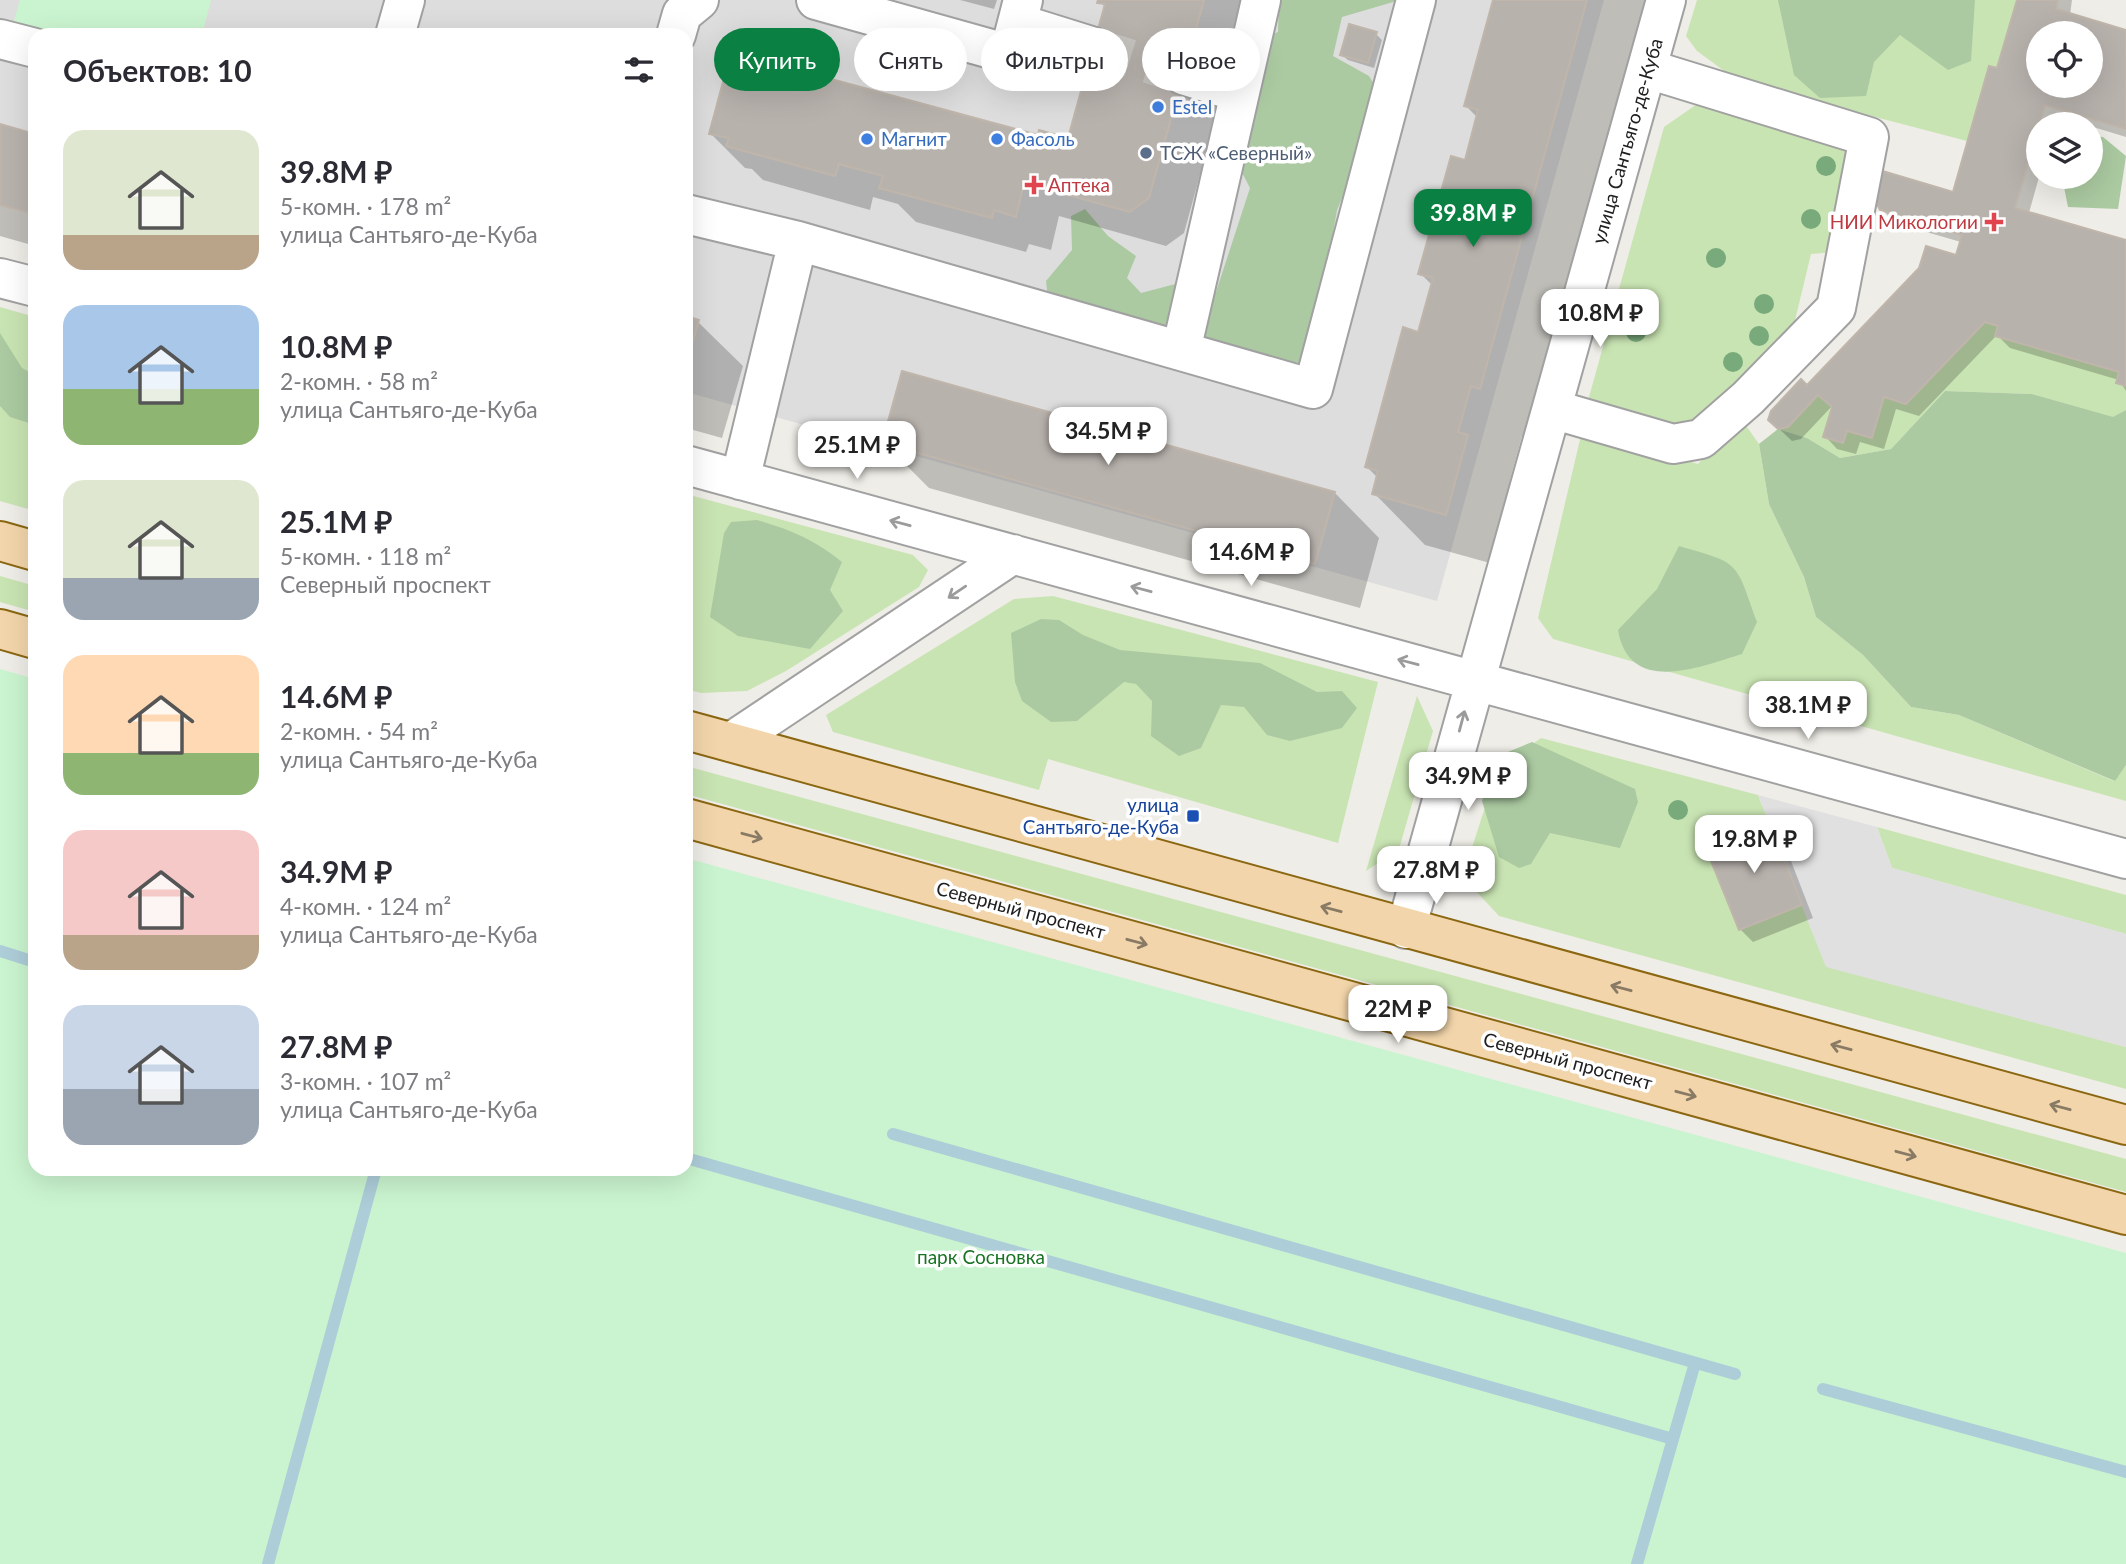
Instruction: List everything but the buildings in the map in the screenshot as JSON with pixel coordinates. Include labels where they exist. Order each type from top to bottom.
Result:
[{"type":"main road","points":[[0,541],[28,549]]},
{"type":"main road","points":[[0,629],[28,637]]},
{"type":"main road","points":[[693,732],[2126,1125]]},
{"type":"main road","name":"Северный проспект","points":[[693,820],[2126,1215]]},
{"type":"street","points":[[397,28],[405,0]]},
{"type":"street","points":[[678,28],[681,14],[699,0]]},
{"type":"street","points":[[816,0],[1009,54],[1020,12],[1054,28]]},
{"type":"street","points":[[1181,351],[1261,0]]},
{"type":"street","points":[[693,216],[798,242],[1313,388],[1416,0]]},
{"type":"street","name":"улица Сантьяго-де-Куба","points":[[1406,929],[1473,680],[1552,410],[1666,0]]},
{"type":"street","points":[[0,39],[28,46]]},
{"type":"street","points":[[1552,410],[1673,444],[1701,439],[1748,398],[1836,307],[1869,137],[1647,69]]},
{"type":"street","points":[[740,480],[798,242]]},
{"type":"street","points":[[0,278],[28,285]]},
{"type":"street","points":[[693,467],[2126,859]]},
{"type":"street","points":[[730,743],[1013,554]]},
{"type":"shaded area","points":[[0,0],[1604,0],[1437,601],[693,394],[693,28],[28,28],[28,208],[0,200]]},
{"type":"shaded area","points":[[1758,795],[1877,827],[1892,868],[2126,934],[2126,1047],[1826,967]]},
{"type":"green space","points":[[20,0],[211,0],[204,28],[28,28],[28,32],[12,28]]},
{"type":"green space","points":[[1279,0],[1400,0],[1342,17],[1333,56],[1369,76],[1383,99],[1337,210],[1314,343],[1300,363],[1074,320],[1049,307],[1046,281],[1072,250],[1071,216],[1085,209],[1108,236],[1136,256],[1127,278],[1141,293],[1187,281],[1216,292],[1250,188],[1236,161],[1247,91],[1260,91],[1260,40],[1278,32]]},
{"type":"green space","points":[[1697,0],[2017,0],[1997,68],[1989,67],[1967,141],[1738,81],[1697,51],[1686,36]]},
{"type":"green space","points":[[1778,0],[1975,0],[1971,61],[1948,70],[1900,35],[1874,62],[1866,96],[1820,98],[1794,75]]},
{"type":"green space","points":[[1700,102],[1851,141],[1835,252],[1811,254],[1791,337],[1700,420],[1678,427],[1592,406],[1589,397],[1664,127]]},
{"type":"green space","points":[[2103,137],[2126,156],[2118,209],[2068,207],[2064,189],[2103,189]]},
{"type":"green space","points":[[0,307],[28,315],[28,509],[0,501]]},
{"type":"green space","points":[[1985,322],[1998,326],[1995,336],[2119,372],[2116,383],[2126,386],[2126,410],[2113,418],[2032,394],[1945,391],[1891,449],[1840,458],[1807,438],[1778,429],[1788,426],[1818,395],[1832,407],[1823,437],[1843,443],[1847,431],[1884,397],[1906,404]]},
{"type":"green space","points":[[0,333],[22,368],[28,371],[28,423],[10,417],[0,406]]},
{"type":"green space","points":[[1945,391],[2032,394],[2113,417],[2126,410],[2126,765],[2115,781],[1959,715],[1911,707],[1863,655],[1816,617],[1804,577],[1769,504],[1759,444],[1778,429],[1807,438],[1840,458],[1891,449]]},
{"type":"green space","points":[[1740,417],[1759,444],[1769,504],[1804,577],[1816,617],[1863,655],[1911,707],[1959,715],[2114,781],[2126,765],[2126,801],[1553,639],[1538,618],[1582,431],[1698,464]]},
{"type":"green space","points":[[693,496],[913,555],[928,570],[919,587],[786,671],[747,691],[701,693],[693,691]]},
{"type":"green space","points":[[757,520],[802,536],[842,562],[830,590],[843,611],[810,649],[738,636],[710,617],[724,533],[731,522]]},
{"type":"green space","points":[[1679,546],[1715,557],[1733,568],[1744,587],[1757,622],[1742,654],[1687,670],[1651,670],[1636,663],[1625,651],[1618,630],[1657,589]]},
{"type":"green space","points":[[0,576],[28,584],[28,610],[0,602]]},
{"type":"green space","points":[[1053,596],[1378,682],[1338,843],[1048,759],[1039,790],[833,732],[826,715],[1014,599]]},
{"type":"green space","points":[[1041,619],[1059,620],[1083,635],[1120,650],[1260,663],[1317,692],[1342,691],[1357,708],[1342,728],[1290,741],[1267,735],[1244,707],[1221,705],[1201,748],[1179,756],[1151,736],[1152,701],[1136,684],[1124,682],[1077,721],[1051,722],[1022,701],[1015,682],[1011,633]]},
{"type":"green space","name":"парк Сосновка","points":[[0,669],[28,677],[28,1176],[693,1176],[693,860],[2126,1253],[2126,1564],[0,1564]]},
{"type":"green space","points":[[1417,696],[1433,731],[1399,849],[1366,871]]},
{"type":"green space","points":[[1541,738],[1758,795],[1826,966],[2126,1047],[2126,1089],[1499,916],[1474,889],[1468,860],[1497,770]]},
{"type":"green space","points":[[1532,742],[1635,789],[1638,802],[1620,848],[1550,833],[1531,864],[1519,868],[1499,857],[1482,801],[1496,757]]},
{"type":"green space","points":[[693,768],[2126,1159],[2126,1192],[693,796]]},
{"type":"green space","points":[[1877,827],[2126,895],[2126,934],[1892,868]]},
{"type":"waterway","points":[[0,951],[28,960]]},
{"type":"waterway","points":[[893,1134],[1735,1374]]},
{"type":"waterway","points":[[693,1160],[1673,1439],[1695,1363]]},
{"type":"waterway","points":[[268,1564],[374,1176]]},
{"type":"waterway","points":[[1823,1389],[2126,1472]]},
{"type":"waterway","points":[[1637,1564],[1673,1439]]},
{"type":"tunnel","points":[[1128,58],[1142,62]]},
{"type":"place","name":"Estel","points":[[1158,107]]},
{"type":"place","name":"Магнит","points":[[867,139]]},
{"type":"place","name":"Фасоль","points":[[997,139]]},
{"type":"place","name":"ТСЖ «Северный»","points":[[1146,153]]},
{"type":"place","name":"Аптека","points":[[1034,185]]},
{"type":"place","name":"НИИ Микологии","points":[[1994,222]]},
{"type":"place","name":"улица Сантьяго-де-Куба","points":[[1193,816]]}]
